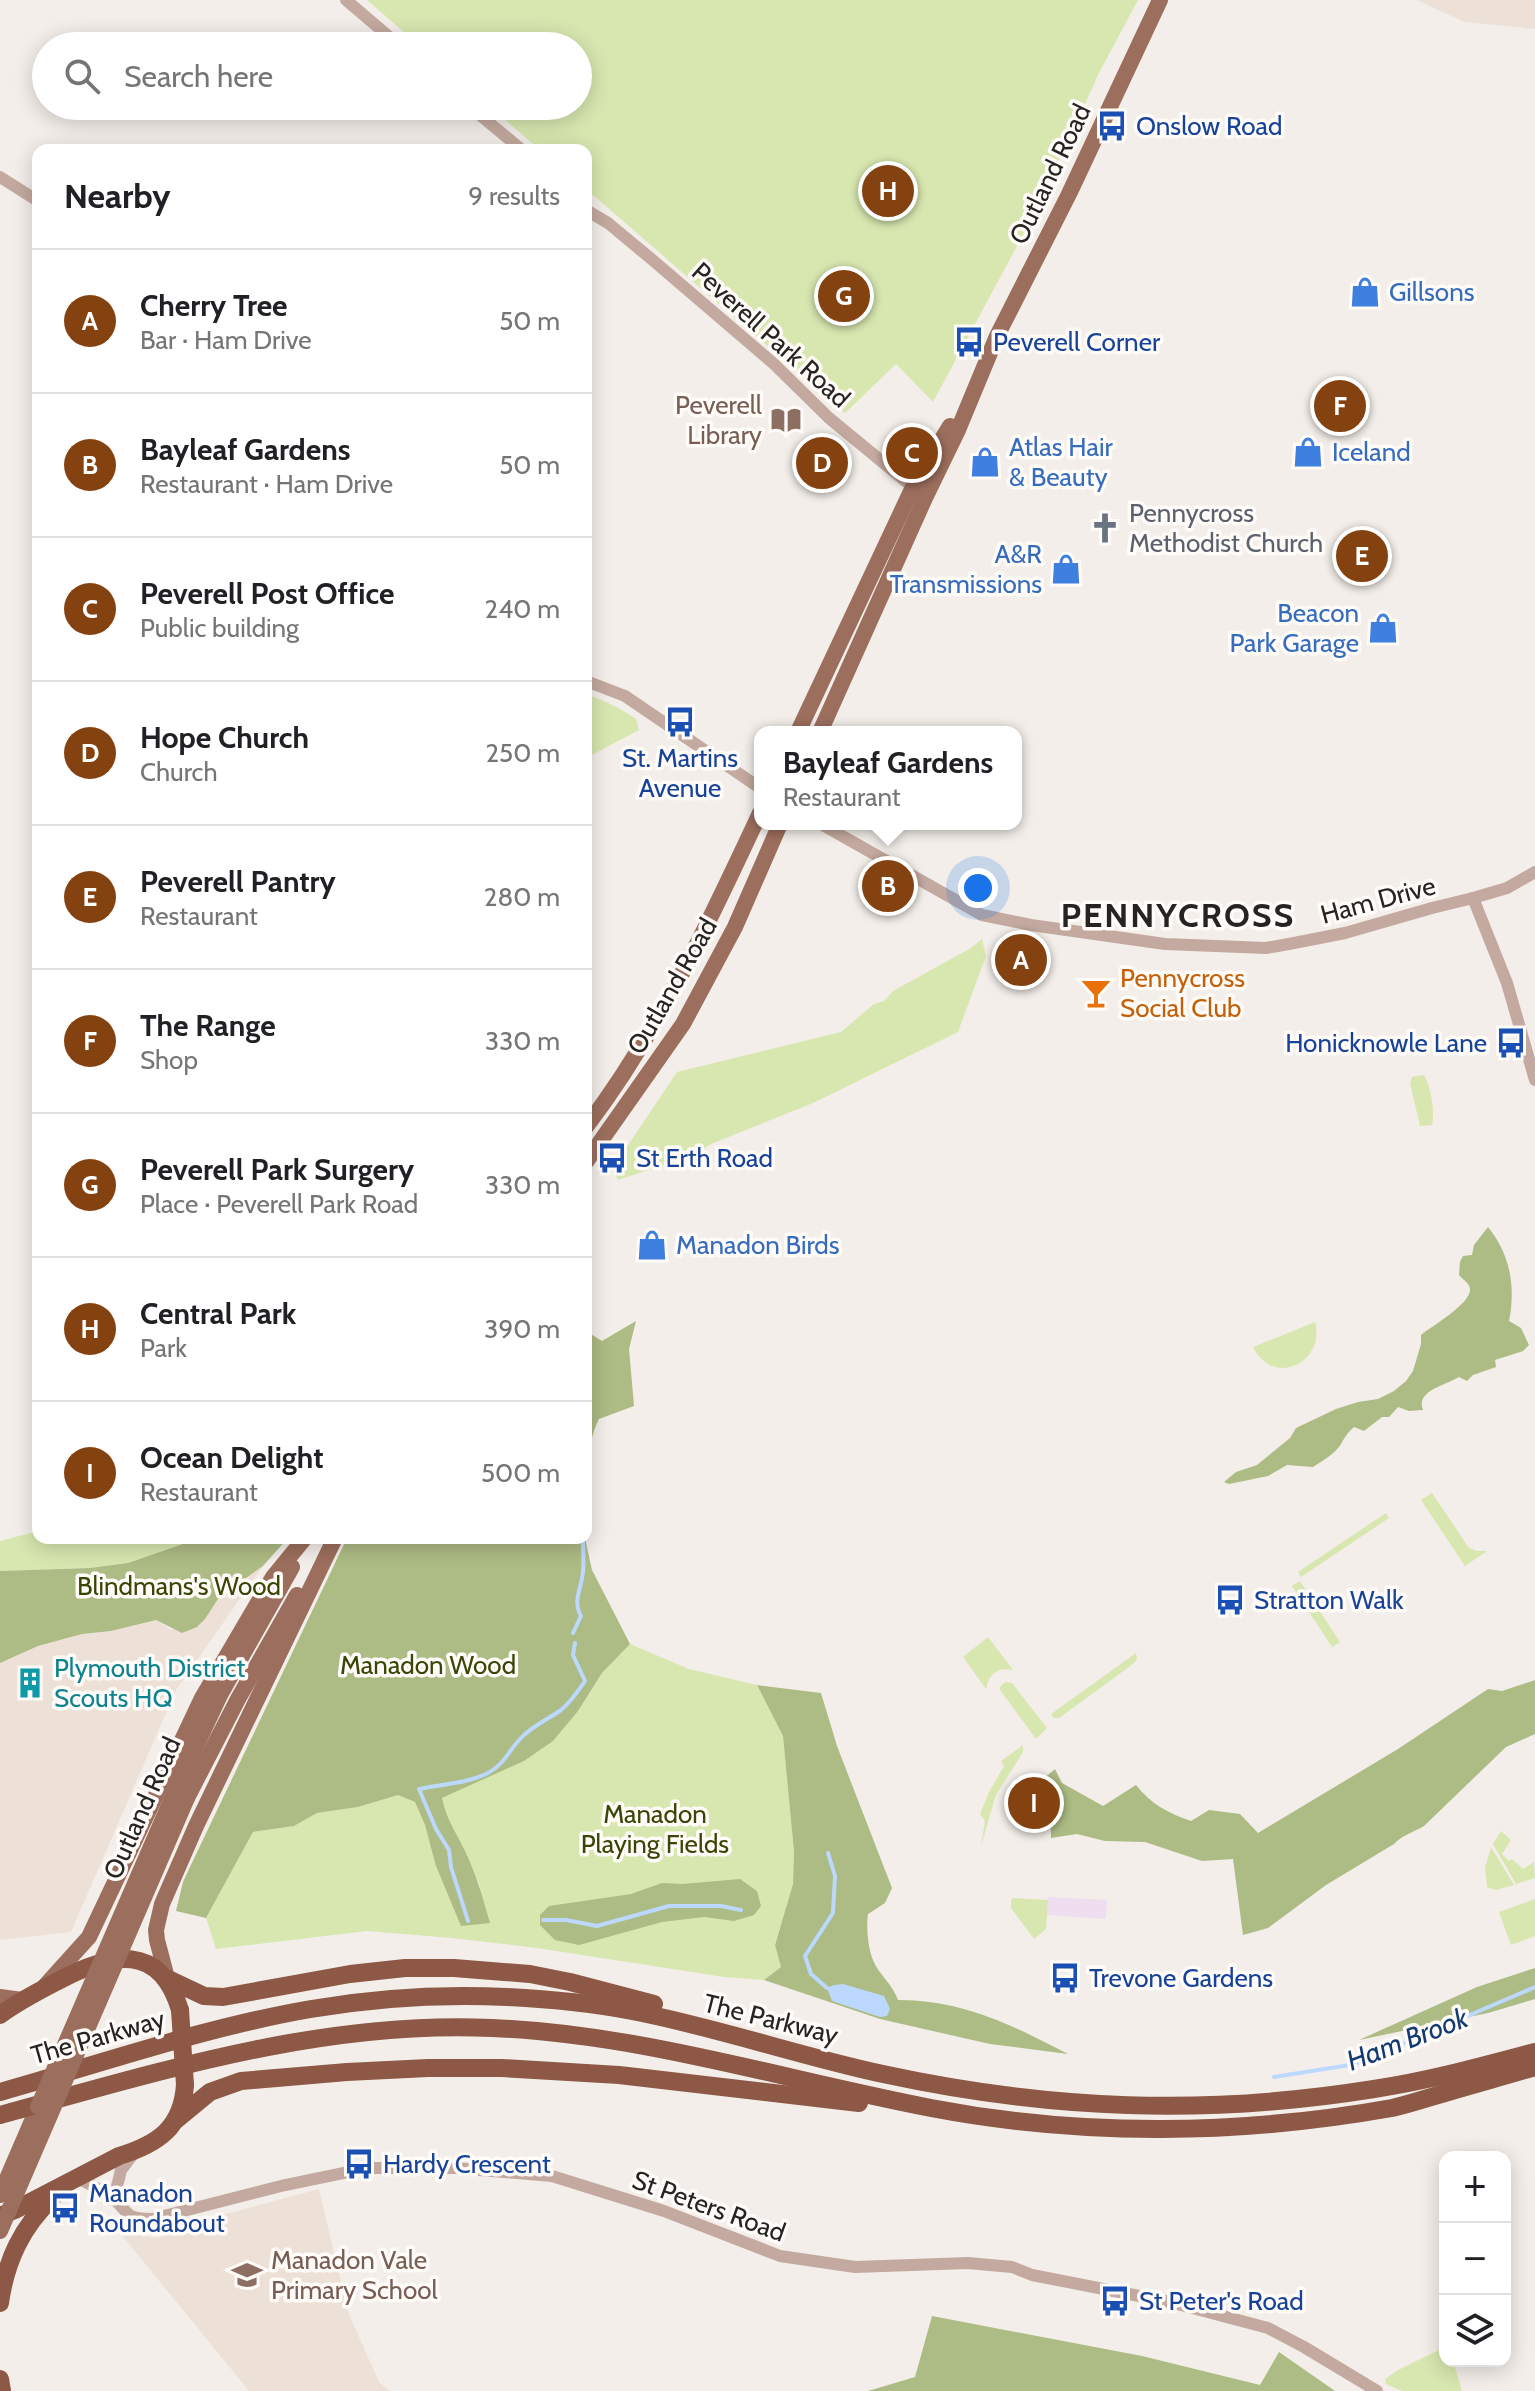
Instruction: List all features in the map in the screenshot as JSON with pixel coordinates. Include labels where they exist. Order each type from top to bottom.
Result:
[{"type":"highway","points":[[0,2015],[81,1969],[113,1958],[138,1959],[204,1996],[223,1997],[350,1974],[405,1968],[489,1969],[570,1982],[721,2021],[754,2040]]},
{"type":"highway","points":[[167,1978],[180,2010],[185,2085],[176,2120]]},
{"type":"highway","name":"The Parkway","points":[[0,2092],[239,2024],[312,2009],[436,1997],[564,2001],[632,2011],[883,2074],[1024,2098],[1131,2107],[1254,2104],[1364,2091],[1535,2052]]},
{"type":"highway","name":"The Parkway","points":[[0,2115],[177,2066],[271,2045],[367,2031],[489,2027],[609,2040],[935,2108],[1069,2125],[1132,2128],[1260,2124],[1396,2107],[1535,2067]]},
{"type":"highway","points":[[0,2216],[119,2156],[137,2151],[162,2136],[210,2092],[241,2081],[334,2072],[428,2068],[515,2069],[619,2075],[1007,2118]]},
{"type":"highway","points":[[0,2303],[6,2270],[16,2245],[31,2220],[71,2181]]},
{"type":"highway","points":[[0,2379],[2,2391]]},
{"type":"main road","name":"Outland Road","points":[[801,726],[919,492],[958,430],[983,370],[1160,0]]},
{"type":"main road","name":"Outland Road","points":[[822,726],[919,492]]},
{"type":"main road","name":"Outland Road","points":[[592,1119],[615,1090],[661,1014],[715,913],[754,826]]},
{"type":"main road","name":"Outland Road","points":[[592,1153],[683,1024],[735,927],[777,830]]},
{"type":"main road","points":[[42,1989],[89,1937],[202,1698],[273,1577],[302,1544]]},
{"type":"main road","name":"Outland Road","points":[[0,2231],[56,2103],[220,1695],[304,1544]]},
{"type":"main road","name":"Outland Road","points":[[0,2195],[181,1793],[209,1752],[276,1631],[330,1544]]},
{"type":"main road","points":[[167,1978],[156,1930],[162,1904],[331,1544]]},
{"type":"main road","points":[[0,1997],[22,2000]]},
{"type":"street","points":[[346,0],[384,32]]},
{"type":"street","points":[[486,120],[515,144]]},
{"type":"street","points":[[0,177],[32,197]]},
{"type":"street","name":"Peverell Park Road","points":[[592,214],[661,267],[774,364],[829,418],[919,492]]},
{"type":"street","points":[[592,683],[625,696],[754,784]]},
{"type":"street","name":"Ham Drive","points":[[832,830],[982,915],[1165,944],[1266,948],[1345,933],[1507,888],[1535,872]]},
{"type":"street","points":[[1473,898],[1507,983],[1535,1080]]},
{"type":"street","points":[[114,2199],[121,2170],[137,2151]]},
{"type":"street","name":"St Peters Road","points":[[71,2181],[114,2199],[128,2215],[152,2219],[367,2168],[456,2168],[552,2176],[664,2211],[780,2256],[855,2267],[968,2263],[1012,2267],[1032,2275],[1238,2318],[1268,2328],[1377,2391]]},
{"type":"shaded area","points":[[1416,0],[1535,0],[1535,29],[1465,22]]},
{"type":"shaded area","points":[[263,1566],[176,1690],[71,1932],[0,1940],[0,1663],[38,1646],[82,1634],[111,1631],[156,1620],[171,1630],[205,1619],[220,1596]]},
{"type":"shaded area","points":[[1048,1897],[1107,1900],[1106,1919],[1047,1915]]},
{"type":"shaded area","name":"Manadon Vale Primary School","points":[[319,2189],[348,2312],[379,2382],[390,2391],[249,2391],[120,2233],[159,2238],[174,2228]]},
{"type":"green space","points":[[367,0],[1138,0],[1099,73],[1037,209],[933,402],[896,364],[845,413],[592,194],[592,144],[533,144],[505,120],[592,120],[592,32],[404,32]]},
{"type":"green space","points":[[592,697],[636,719],[639,730],[592,755]]},
{"type":"green space","points":[[982,939],[986,956],[958,1032],[813,1103],[711,1144],[694,1155],[618,1180],[611,1167],[677,1072],[841,1032],[893,991]]},
{"type":"green space","points":[[1424,1075],[1433,1107],[1433,1120],[1432,1125],[1420,1126],[1410,1083],[1412,1077]]},
{"type":"green space","points":[[1488,1227],[1506,1260],[1512,1296],[1509,1321],[1521,1328],[1529,1345],[1523,1351],[1495,1360],[1496,1367],[1473,1375],[1467,1381],[1459,1377],[1433,1389],[1423,1398],[1423,1410],[1409,1411],[1398,1407],[1389,1417],[1382,1417],[1364,1431],[1354,1427],[1335,1451],[1313,1467],[1287,1465],[1268,1476],[1229,1484],[1224,1482],[1236,1472],[1257,1465],[1290,1438],[1296,1428],[1336,1409],[1378,1399],[1406,1381],[1413,1371],[1421,1335],[1468,1296],[1469,1286],[1459,1275],[1460,1262],[1463,1256],[1472,1255],[1474,1245]]},
{"type":"green space","points":[[636,1321],[629,1349],[634,1406],[599,1419],[592,1442],[592,1335],[602,1341]]},
{"type":"green space","points":[[1315,1322],[1313,1348],[1296,1365],[1285,1368],[1273,1366],[1262,1360],[1253,1347]]},
{"type":"green space","points":[[1432,1493],[1469,1548],[1487,1551],[1465,1566],[1421,1500]]},
{"type":"green space","points":[[1386,1513],[1389,1518],[1301,1577],[1298,1572]]},
{"type":"green space","points":[[32,1533],[32,1544],[183,1544],[128,1563],[90,1568],[0,1571],[0,1541]]},
{"type":"green space","name":"Blindmans's Wood","points":[[183,1544],[283,1544],[263,1566],[220,1596],[197,1627],[182,1633],[156,1620],[38,1646],[0,1663],[0,1571],[90,1568],[128,1563]]},
{"type":"green space","name":"Manadon Wood","points":[[344,1544],[586,1544],[592,1570],[630,1644],[602,1673],[578,1711],[553,1741],[524,1761],[442,1798],[473,1868],[490,1923],[461,1926],[436,1866],[415,1802],[398,1795],[358,1807],[317,1813],[294,1826],[253,1832],[206,1918],[176,1911],[183,1882]]},
{"type":"green space","points":[[1300,1581],[1340,1642],[1332,1647],[1292,1586]]},
{"type":"green space","points":[[988,1637],[1013,1670],[995,1673],[986,1689],[963,1657]]},
{"type":"green space","name":"Manadon Playing Fields","points":[[630,1644],[689,1669],[757,1685],[783,1736],[794,1852],[793,1884],[775,1944],[781,1967],[764,1980],[724,1977],[537,1948],[367,1931],[216,1949],[206,1918],[253,1832],[294,1826],[317,1813],[358,1807],[398,1795],[415,1802],[425,1825],[481,1889],[447,1820],[442,1798],[524,1761],[578,1711],[602,1673]]},
{"type":"green space","points":[[1136,1653],[1137,1659],[1133,1664],[1059,1718],[1054,1718],[1051,1714]]},
{"type":"green space","points":[[1535,1680],[1535,1734],[1506,1747],[1424,1826],[1326,1885],[1268,1928],[1243,1935],[1233,1859],[1202,1861],[1145,1842],[1105,1841],[1077,1834],[1051,1838],[1050,1796],[1042,1780],[1055,1769],[1062,1783],[1103,1806],[1136,1785],[1154,1803],[1183,1818],[1191,1821],[1209,1810],[1240,1814],[1258,1833],[1398,1749],[1488,1689],[1502,1691]]},
{"type":"green space","points":[[1005,1682],[1012,1683],[1047,1728],[1036,1739],[1000,1690]]},
{"type":"green space","points":[[757,1685],[821,1693],[837,1746],[892,1888],[885,1903],[868,1914],[867,1931],[873,1960],[898,2000],[966,2009],[1007,2024],[1068,2054],[990,2044],[880,2019],[764,1980],[781,1967],[775,1945],[793,1884],[794,1852],[783,1736]]},
{"type":"green space","points":[[1023,1745],[1023,1752],[996,1795],[981,1846],[985,1821],[980,1814],[1004,1766],[1001,1761]]},
{"type":"green space","points":[[1501,1831],[1511,1840],[1502,1854],[1523,1869],[1534,1862],[1535,1878],[1516,1884],[1493,1844]]},
{"type":"green space","points":[[1491,1847],[1514,1885],[1496,1890],[1487,1887],[1485,1868]]},
{"type":"green space","points":[[740,1879],[757,1891],[761,1906],[754,1915],[734,1921],[704,1917],[662,1922],[579,1945],[555,1940],[540,1925],[540,1915],[549,1906],[631,1894],[662,1883]]},
{"type":"green space","points":[[1013,1898],[1048,1900],[1046,1929],[1034,1939],[1011,1908]]},
{"type":"green space","points":[[1535,1899],[1535,1936],[1511,1945],[1499,1912]]},
{"type":"green space","points":[[1535,1968],[1535,1999],[1488,2013],[1359,2040],[1477,1987]]},
{"type":"green space","points":[[932,2316],[1142,2356],[1260,2385],[1279,2352],[1335,2391],[868,2391],[915,2377]]},
{"type":"green space","points":[[1439,2350],[1439,2367],[1455,2367],[1462,2391],[1402,2391],[1386,2384],[1385,2379]]},
{"type":"water","points":[[843,1984],[884,1996],[890,2009],[887,2016],[880,2017],[832,2001],[827,1988]]},
{"type":"waterway","points":[[573,1633],[581,1616],[577,1599],[583,1571],[583,1544]]},
{"type":"waterway","points":[[468,1921],[451,1867],[449,1850],[419,1789],[469,1780],[492,1771],[525,1734],[565,1707],[585,1681],[573,1655],[575,1643]]},
{"type":"waterway","points":[[827,1988],[811,1974],[805,1956],[833,1913],[835,1876],[828,1853]]},
{"type":"waterway","points":[[543,1920],[566,1920],[597,1926],[669,1906],[721,1906],[741,1910]]},
{"type":"waterway","name":"Ham Brook","points":[[1274,2077],[1356,2064],[1535,1987]]},
{"type":"place","name":"Onslow Road","points":[[1112,126]]},
{"type":"place","name":"Central Park","points":[[888,191]]},
{"type":"place","name":"Gillsons","points":[[1365,292]]},
{"type":"place","name":"Peverell Park Surgery","points":[[844,296]]},
{"type":"place","name":"Peverell Corner","points":[[969,342]]},
{"type":"place","name":"The Range","points":[[1340,406]]},
{"type":"place","name":"Peverell Library","points":[[786,420]]},
{"type":"place","name":"Iceland","points":[[1308,452]]},
{"type":"place","name":"Peverell Post Office","points":[[912,453]]},
{"type":"place","name":"Atlas Hair & Beauty","points":[[985,462]]},
{"type":"place","name":"Hope Church","points":[[822,463]]},
{"type":"place","name":"Pennycross Methodist Church","points":[[1105,528]]},
{"type":"place","name":"Peverell Pantry","points":[[1362,556]]},
{"type":"place","name":"A&R Transmissions","points":[[1066,569]]},
{"type":"place","name":"Beacon Park Garage","points":[[1383,628]]},
{"type":"place","name":"St. Martins Avenue","points":[[680,722]]},
{"type":"place","name":"Bayleaf Gardens","points":[[888,886]]},
{"type":"place","name":"Cherry Tree","points":[[1021,960]]},
{"type":"place","name":"Pennycross Social Club","points":[[1096,993]]},
{"type":"place","name":"Honicknowle Lane","points":[[1511,1043]]},
{"type":"place","name":"St Erth Road","points":[[612,1158]]},
{"type":"place","name":"Manadon Birds","points":[[652,1245]]},
{"type":"place","name":"Stratton Walk","points":[[1230,1600]]},
{"type":"place","name":"Plymouth District Scouts HQ","points":[[30,1683]]},
{"type":"place","name":"Ocean Delight","points":[[1034,1803]]},
{"type":"place","name":"Trevone Gardens","points":[[1065,1978]]},
{"type":"place","name":"Hardy Crescent","points":[[359,2164]]},
{"type":"place","name":"Manadon Roundabout","points":[[65,2208]]},
{"type":"place","name":"Manadon Vale Primary School","points":[[247,2275]]},
{"type":"place","name":"St Peter's Road","points":[[1115,2301]]},
{"type":"district","name":"PENNYCROSS","points":[[1178,915]]}]
